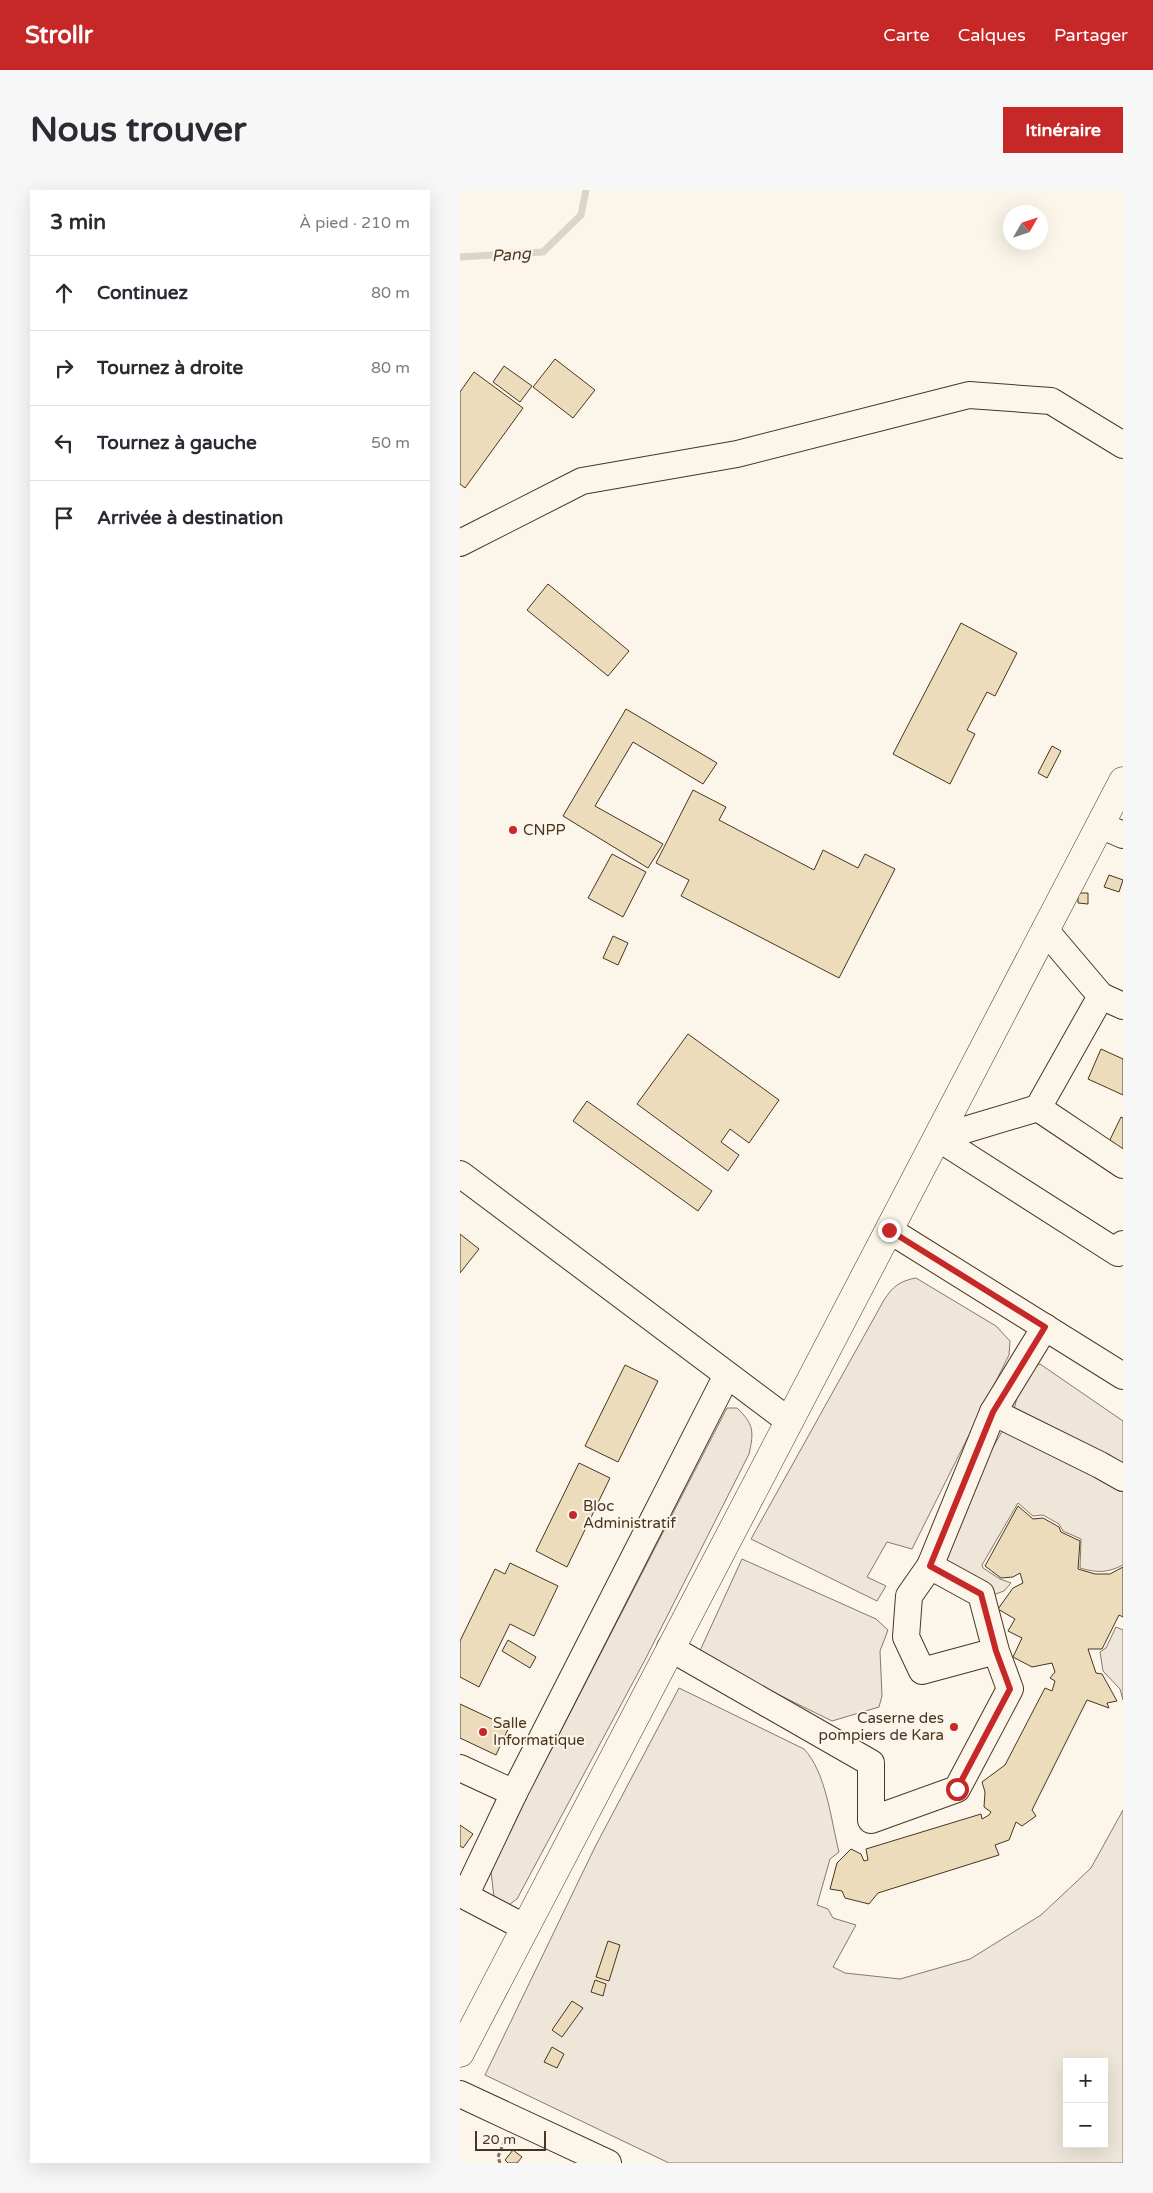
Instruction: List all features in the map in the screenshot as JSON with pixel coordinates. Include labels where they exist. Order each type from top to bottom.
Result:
[{"type":"highway","points":[[460,2053],[1045,930],[1112,830],[1123,781]]},
{"type":"street","points":[[460,543],[582,481],[736,454],[969,395],[1050,400],[1123,445]]},
{"type":"street","points":[[938,1138],[1038,1108],[1112,1001],[1045,930]]},
{"type":"street","points":[[1038,1108],[1123,1165]]},
{"type":"street","points":[[938,1138],[1118,1253],[1123,1244]]},
{"type":"street","points":[[460,1174],[789,1421]]},
{"type":"street","points":[[889,1230],[1123,1376]]},
{"type":"street","points":[[996,1651],[922,1671],[906,1637],[909,1596],[930,1566],[993,1412],[1045,1327]]},
{"type":"street","points":[[524,1927],[465,1896],[514,1793],[727,1375]]},
{"type":"street","points":[[993,1412],[1123,1478]]},
{"type":"street","points":[[670,1648],[870,1763],[871,1820],[957,1789],[1010,1689],[996,1651],[981,1594],[930,1566]]},
{"type":"street","points":[[460,1768],[514,1793]]},
{"type":"street","points":[[460,2094],[608,2163]]},
{"type":"shaded area","points":[[916,1278],[996,1326],[1010,1341],[1009,1355],[912,1549],[887,1542],[867,1577],[886,1586],[877,1601],[751,1539],[884,1300],[897,1285]]},
{"type":"shaded area","points":[[1040,1364],[1123,1421],[1123,1565],[1112,1570],[1102,1571],[1080,1568],[1081,1539],[1063,1531],[1059,1524],[1043,1515],[1033,1516],[1018,1503],[982,1565],[983,1568],[1000,1579],[1011,1583],[1004,1591],[993,1595],[946,1571],[943,1547],[964,1499],[1014,1410],[1018,1393],[1033,1367]]},
{"type":"shaded area","points":[[727,1408],[737,1408],[750,1424],[752,1440],[749,1454],[646,1658],[517,1899],[506,1907],[494,1897],[490,1863],[503,1832],[550,1752]]},
{"type":"shaded area","points":[[742,1559],[876,1619],[888,1630],[880,1651],[882,1696],[879,1707],[832,1721],[698,1655]]},
{"type":"shaded area","points":[[1116,1627],[1123,1630],[1123,1700],[1120,1689],[1103,1671],[1100,1652],[1106,1648]]},
{"type":"shaded area","points":[[679,1688],[804,1749],[818,1770],[827,1797],[839,1852],[830,1859],[817,1905],[828,1909],[833,1918],[856,1925],[833,1967],[845,1973],[900,1979],[970,1959],[1041,1915],[1091,1868],[1123,1810],[1123,2163],[669,2163],[485,2075],[595,1847]]},
{"type":"building","points":[[555,359],[595,390],[573,418],[533,387]]},
{"type":"building","points":[[504,366],[532,386],[520,402],[493,382]]},
{"type":"building","points":[[474,372],[523,408],[465,488],[460,484],[460,392]]},
{"type":"building","points":[[548,584],[629,651],[608,676],[527,610]]},
{"type":"building","points":[[961,623],[1017,653],[995,696],[987,692],[967,730],[975,734],[950,784],[893,754]]},
{"type":"building","points":[[626,709],[717,763],[703,784],[633,742],[595,806],[663,844],[648,868],[563,816]]},
{"type":"building","points":[[1052,746],[1061,751],[1047,778],[1038,773]]},
{"type":"building","points":[[693,790],[726,807],[719,820],[814,870],[823,850],[858,868],[865,854],[895,869],[839,978],[681,896],[689,880],[656,863]]},
{"type":"building","points":[[612,854],[646,872],[623,917],[588,898]]},
{"type":"building","points":[[1109,875],[1123,880],[1119,892],[1104,887]]},
{"type":"building","points":[[1078,893],[1088,893],[1088,904],[1078,903]]},
{"type":"building","points":[[613,936],[628,943],[618,965],[603,958]]},
{"type":"building","points":[[688,1034],[779,1100],[749,1143],[730,1129],[721,1142],[739,1155],[728,1171],[637,1104]]},
{"type":"building","points":[[1101,1049],[1123,1059],[1123,1095],[1088,1079]]},
{"type":"building","points":[[587,1101],[712,1191],[698,1211],[573,1121]]},
{"type":"building","points":[[1121,1117],[1123,1118],[1123,1157],[1106,1148]]},
{"type":"building","points":[[460,1234],[479,1249],[460,1273]]},
{"type":"building","points":[[625,1365],[658,1381],[618,1462],[585,1446]]},
{"type":"building","name":"Bloc Administratif","points":[[579,1463],[610,1478],[567,1567],[536,1551]]},
{"type":"building","points":[[1018,1506],[1033,1519],[1043,1518],[1059,1527],[1061,1532],[1080,1541],[1078,1569],[1095,1574],[1110,1574],[1123,1567],[1123,1617],[1119,1615],[1102,1649],[1088,1649],[1096,1673],[1102,1674],[1117,1701],[1107,1703],[1109,1708],[1087,1700],[1032,1810],[1036,1816],[1022,1826],[1016,1822],[1009,1840],[995,1845],[999,1855],[878,1893],[869,1904],[845,1898],[842,1891],[830,1889],[837,1863],[851,1849],[861,1854],[864,1861],[868,1860],[866,1849],[981,1814],[982,1819],[989,1815],[991,1812],[984,1807],[985,1792],[982,1782],[1005,1765],[1045,1688],[1052,1691],[1055,1681],[1050,1678],[1055,1672],[1052,1663],[1032,1667],[1013,1657],[1022,1638],[1008,1631],[1015,1619],[998,1609],[1013,1588],[1023,1583],[1020,1573],[1013,1577],[1001,1578],[985,1566]]},
{"type":"building","points":[[510,1563],[558,1586],[534,1636],[510,1624],[479,1687],[460,1677],[460,1641],[495,1569],[505,1574]]},
{"type":"building","points":[[508,1640],[536,1657],[530,1668],[502,1651]]},
{"type":"building","name":"Salle Informatique","points":[[460,1704],[509,1727],[496,1755],[460,1738]]},
{"type":"building","points":[[460,1825],[473,1834],[463,1848],[460,1846]]},
{"type":"building","points":[[608,1941],[620,1945],[609,1981],[596,1977]]},
{"type":"building","points":[[595,1980],[606,1984],[603,1996],[591,1992]]},
{"type":"building","points":[[572,2001],[583,2008],[562,2037],[552,2030]]},
{"type":"building","points":[[552,2047],[564,2054],[557,2068],[544,2062]]},
{"type":"building","points":[[513,2150],[522,2157],[517,2163],[508,2163],[505,2160]]},
{"type":"waterway","name":"Pang","points":[[460,257],[543,252],[581,215],[586,190]]},
{"type":"place","name":"CNPP","points":[[513,830]]},
{"type":"place","name":"Bloc Administratif","points":[[573,1515]]},
{"type":"place","name":"Caserne des pompiers de Kara","points":[[954,1727]]},
{"type":"place","name":"Salle Informatique","points":[[483,1732]]},
{"type":"route","points":[[889,1230],[1045,1327],[993,1412],[930,1566],[981,1594],[996,1651],[1010,1689],[957,1789]]}]
